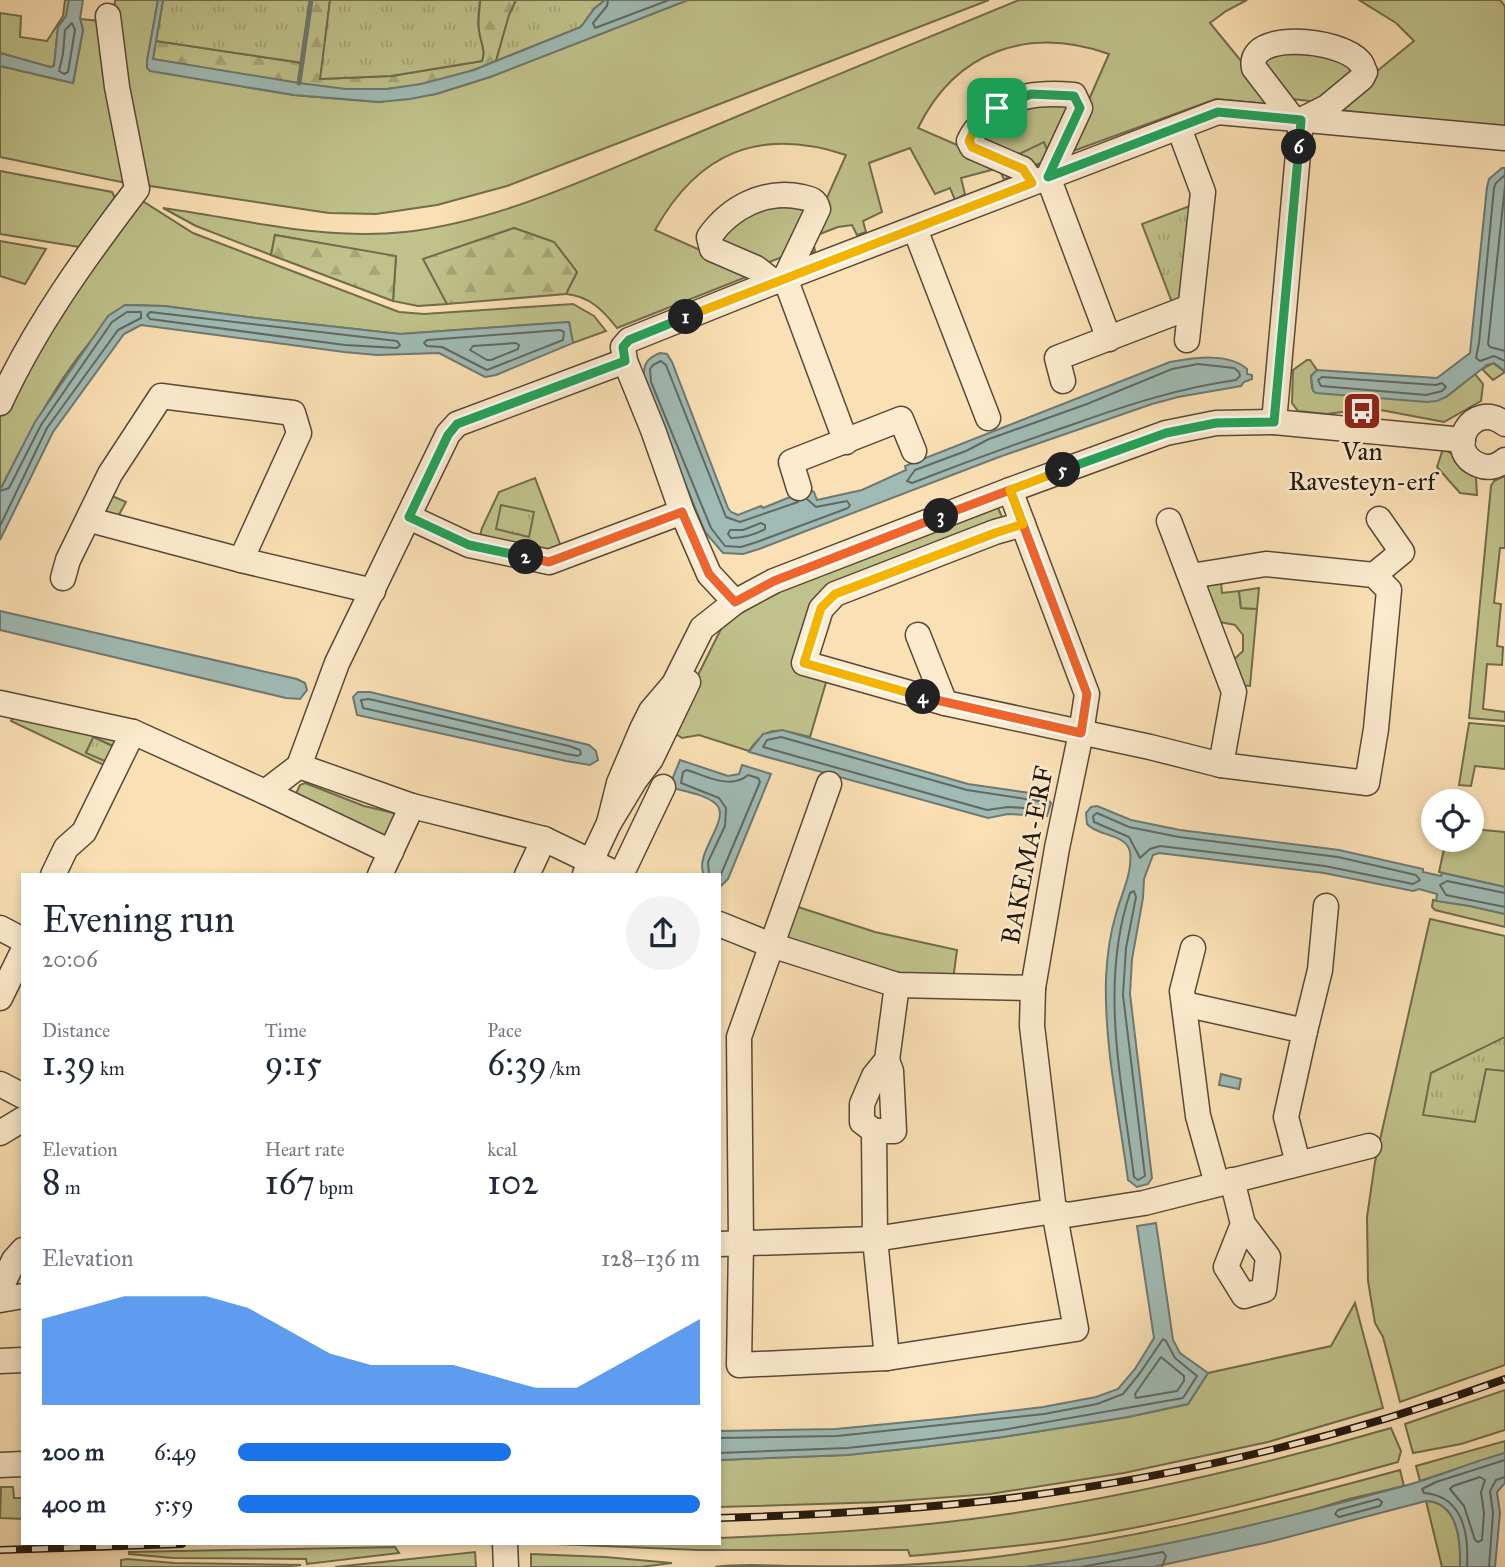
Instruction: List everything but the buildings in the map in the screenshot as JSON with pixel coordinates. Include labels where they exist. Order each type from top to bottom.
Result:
[{"type":"street","points":[[0,403],[26,351],[85,257],[138,189],[117,88],[108,16]]},
{"type":"street","points":[[729,606],[709,574],[682,512],[624,354],[629,340],[1218,112],[1505,138]]},
{"type":"street","points":[[1274,422],[1297,120]]},
{"type":"street","points":[[1179,128],[1203,191],[1187,340]]},
{"type":"street","points":[[1040,180],[1109,340]]},
{"type":"street","points":[[915,229],[988,418]]},
{"type":"street","points":[[780,280],[846,442]]},
{"type":"street","points":[[1063,381],[1057,359],[1190,307]]},
{"type":"street","points":[[265,792],[299,766],[337,663],[448,435],[457,424],[624,354]]},
{"type":"street","points":[[63,578],[68,560],[90,520],[110,474],[161,396],[293,413],[299,433],[241,560]]},
{"type":"street","points":[[1505,424],[1495,418],[1481,418],[1468,426],[1463,440],[1466,454],[1477,464],[1492,466],[1505,460]]},
{"type":"street","points":[[799,488],[791,462],[901,419],[914,451]]},
{"type":"street","points":[[588,868],[609,823],[619,783],[651,711],[674,684],[702,628],[729,606],[774,581],[1166,433],[1216,423],[1274,422],[1463,440]]},
{"type":"street","name":"BAKEMA-ERF","points":[[830,784],[739,1037],[730,1244],[739,1365],[887,1358],[1076,1329],[1054,1212],[1032,1026],[1033,988],[1087,694],[1010,490]]},
{"type":"street","points":[[409,517],[469,545],[549,562],[682,512]]},
{"type":"street","points":[[1374,575],[1402,552],[1379,519]]},
{"type":"street","points":[[90,520],[373,591]]},
{"type":"street","points":[[1169,521],[1234,692],[1221,765]]},
{"type":"street","points":[[1023,524],[835,594],[821,608],[804,663],[945,703],[1221,765],[1367,783],[1377,729],[1389,590],[1374,575],[1266,565],[1191,576]]},
{"type":"street","points":[[918,635],[945,703]]},
{"type":"street","points":[[0,703],[133,732],[391,852]]},
{"type":"street","points":[[54,873],[66,848],[84,832],[133,732]]},
{"type":"street","points":[[299,766],[412,806],[544,839],[588,868],[611,873]]},
{"type":"street","points":[[621,873],[663,787]]},
{"type":"street","points":[[381,873],[412,806]]},
{"type":"street","points":[[528,873],[544,839]]},
{"type":"street","points":[[1298,1163],[1286,1118],[1320,970],[1326,906]]},
{"type":"street","points":[[721,925],[771,945],[897,985],[1033,988]]},
{"type":"street","points":[[0,928],[21,939]]},
{"type":"street","points":[[1193,947],[1182,991],[1198,1116],[1243,1224]]},
{"type":"street","points":[[3,984],[21,954]]},
{"type":"street","points":[[887,1358],[875,1239],[874,1132],[894,1131],[891,1071],[887,1056],[897,985]]},
{"type":"street","points":[[1184,1004],[1305,1031]]},
{"type":"street","points":[[0,1084],[21,1095]]},
{"type":"street","points":[[0,1133],[21,1120]]},
{"type":"street","points":[[730,1244],[875,1239],[1054,1212],[1067,1215],[1144,1203],[1369,1146]]},
{"type":"street","points":[[0,1290],[14,1260],[21,1253]]},
{"type":"street","points":[[0,1300],[21,1296]]},
{"type":"street","points":[[0,1349],[21,1348]]},
{"type":"street","points":[[0,1361],[21,1360]]},
{"type":"street","points":[[0,1465],[21,1464]]},
{"type":"street","points":[[505,1545],[506,1567]]},
{"type":"green space","points":[[65,0],[69,0],[66,16],[58,27],[54,66],[0,53],[0,13],[21,16],[20,37],[47,41],[63,16]]},
{"type":"green space","points":[[115,0],[158,0],[147,61],[196,78],[257,89],[379,102],[436,94],[490,77],[688,0],[989,0],[507,186],[437,205],[376,214],[329,213],[150,186],[144,181],[114,19]]},
{"type":"green space","points":[[163,0],[311,0],[303,63],[156,41]]},
{"type":"green space","points":[[311,0],[330,0],[321,79],[391,76],[482,61],[483,49],[478,23],[480,0],[516,0],[496,61],[429,83],[387,89],[330,88],[152,59],[156,41],[302,63]]},
{"type":"green space","points":[[330,0],[480,0],[478,23],[483,49],[482,61],[391,76],[320,79]]},
{"type":"green space","points":[[516,0],[605,0],[594,9],[581,27],[496,61]]},
{"type":"green space","points":[[1019,0],[1247,0],[1210,23],[1277,105],[1216,99],[1065,154],[1109,54],[1079,46],[1051,43],[1023,45],[998,51],[974,63],[953,80],[934,101],[918,128],[1017,171],[1004,180],[999,168],[961,178],[965,194],[955,200],[950,188],[935,194],[910,148],[869,163],[882,212],[863,221],[866,232],[857,235],[852,225],[838,227],[812,237],[815,251],[801,256],[846,155],[815,147],[786,144],[735,152],[712,164],[691,181],[672,203],[655,230],[754,274],[617,328],[595,305],[566,294],[577,272],[554,242],[514,228],[424,259],[447,304],[418,306],[393,301],[396,257],[275,235],[271,255],[196,226],[163,208],[283,228],[344,234],[405,232],[475,218],[577,183]]},
{"type":"green space","points":[[1359,0],[1500,0],[1505,6],[1505,130],[1332,109],[1414,41],[1396,23]]},
{"type":"green space","points":[[80,19],[101,21],[126,183],[0,157],[0,66],[73,83],[83,30]]},
{"type":"green space","points":[[1296,48],[1357,68],[1327,103],[1284,98],[1259,63]]},
{"type":"green space","points":[[1070,103],[1053,160],[1030,168],[979,139],[1011,110]]},
{"type":"green space","points":[[1044,142],[1051,159],[1025,169],[1019,154]]},
{"type":"green space","points":[[0,171],[112,192],[118,204],[88,245],[79,247],[0,234]]},
{"type":"green space","points":[[137,201],[144,202],[193,233],[399,312],[424,314],[573,304],[594,316],[606,331],[573,343],[569,322],[400,334],[164,306],[125,305],[87,346],[54,392],[0,490],[0,408]]},
{"type":"green space","points":[[1195,204],[1186,301],[1173,305],[1142,224]]},
{"type":"green space","points":[[808,205],[795,252],[759,266],[716,241],[752,209]]},
{"type":"green space","points":[[514,228],[554,242],[577,272],[566,294],[447,304],[423,259]]},
{"type":"green space","points":[[275,235],[396,256],[393,301],[271,255]]},
{"type":"green space","points":[[0,241],[46,249],[25,284],[0,276]]},
{"type":"green space","points":[[1310,360],[1317,370],[1311,376],[1312,388],[1446,397],[1475,374],[1483,384],[1481,401],[1444,422],[1370,408],[1369,411],[1327,414],[1298,411],[1292,403],[1293,370]]},
{"type":"green space","points":[[1493,363],[1505,372],[1493,380],[1482,369]]},
{"type":"green space","points":[[1443,449],[1476,477],[1477,495],[1460,493],[1437,467]]},
{"type":"green space","points":[[1505,476],[1505,548],[1500,548],[1494,603],[1501,604],[1497,646],[1503,647],[1502,665],[1487,664],[1483,709],[1505,712],[1505,721],[1469,718],[1491,486],[1494,481]]},
{"type":"green space","points":[[535,478],[562,549],[546,554],[479,539],[499,492]]},
{"type":"green space","points":[[110,495],[126,502],[116,520],[101,511]]},
{"type":"green space","points":[[995,501],[1003,519],[841,585],[806,634],[827,679],[810,737],[783,731],[769,732],[749,751],[699,735],[682,738],[673,732],[678,715],[721,629],[756,601]]},
{"type":"green space","points":[[501,505],[534,512],[529,537],[496,529]]},
{"type":"green space","points":[[1215,577],[1221,581],[1222,593],[1239,591],[1241,608],[1257,609],[1250,686],[1240,685],[1231,662],[1243,651],[1243,635],[1235,625],[1220,622],[1204,591]]},
{"type":"green space","points":[[1259,588],[1257,609],[1241,608],[1239,591]]},
{"type":"green space","points":[[16,711],[120,736],[119,749],[94,737],[86,752],[112,764],[110,768],[11,721]]},
{"type":"green space","points":[[1469,723],[1505,726],[1505,769],[1475,766],[1471,786],[1459,785]]},
{"type":"green space","points":[[93,737],[119,749],[112,764],[86,753]]},
{"type":"green space","points":[[305,783],[364,806],[398,814],[387,842],[293,800],[300,785]]},
{"type":"green space","points":[[1484,830],[1505,832],[1505,887],[1439,872],[1443,852],[1484,852]]},
{"type":"green space","points":[[1433,900],[1505,914],[1505,927],[1435,910],[1432,907]]},
{"type":"green space","points":[[798,907],[875,932],[957,950],[953,980],[921,980],[783,941]]},
{"type":"green space","points":[[1430,919],[1505,936],[1505,1365],[1400,1402],[1383,1337],[1375,1323],[1368,1281],[1367,1217],[1375,1162]]},
{"type":"green space","points":[[1505,1037],[1505,1071],[1486,1069],[1475,1122],[1423,1115],[1431,1073]]},
{"type":"green space","points":[[1355,1303],[1383,1408],[1268,1442],[1124,1473],[990,1494],[884,1502],[721,1507],[721,1460],[847,1455],[1003,1437],[1128,1417],[1188,1404],[1208,1373],[1331,1346]]},
{"type":"green space","points":[[1505,1390],[1505,1430],[1461,1444],[1413,1453],[1405,1424]]},
{"type":"green space","points":[[1391,1428],[1401,1451],[1398,1462],[1194,1515],[1112,1532],[990,1549],[910,1556],[908,1550],[698,1550],[579,1545],[721,1545],[721,1538],[941,1523],[1063,1505],[1157,1487],[1298,1454]]},
{"type":"green space","points":[[1505,1441],[1505,1453],[1420,1481],[1416,1466]]},
{"type":"green space","points":[[1400,1470],[1404,1486],[1195,1539],[1099,1558],[1025,1567],[715,1567],[906,1565],[1024,1553],[1186,1524]]},
{"type":"green space","points":[[1,1487],[13,1487],[14,1498],[21,1498],[21,1519],[0,1518]]},
{"type":"green space","points":[[1426,1501],[1437,1503],[1451,1515],[1460,1546],[1460,1567],[1442,1567]]},
{"type":"green space","points":[[395,1547],[399,1553],[307,1564],[306,1559],[173,1558],[129,1554],[129,1552]]},
{"type":"green space","points":[[475,1552],[476,1567],[335,1567]]},
{"type":"green space","points":[[531,1554],[672,1563],[641,1567],[531,1567]]},
{"type":"green space","points":[[121,1560],[174,1563],[301,1565],[121,1567]]},
{"type":"water","points":[[69,0],[83,0],[80,19],[83,30],[73,83],[0,66],[0,53],[54,66],[58,27],[66,16]]},
{"type":"water","points":[[158,0],[163,0],[153,59],[299,83],[346,89],[387,89],[421,84],[474,70],[581,27],[594,9],[605,0],[688,0],[490,77],[436,94],[379,102],[294,95],[150,71],[147,61]]},
{"type":"water","points":[[1505,168],[1505,371],[1494,363],[1487,365],[1437,401],[1313,391],[1311,376],[1317,370],[1437,378],[1470,353],[1487,187],[1489,179]]},
{"type":"water","points":[[125,305],[164,306],[400,334],[569,322],[573,343],[485,377],[439,353],[377,355],[344,352],[141,325],[124,334],[53,432],[0,540],[0,490],[35,422],[108,316]]},
{"type":"water","points":[[660,353],[667,354],[672,362],[728,508],[738,515],[810,489],[817,500],[862,490],[906,470],[905,466],[1170,362],[1210,358],[1230,360],[1247,369],[1247,374],[1252,375],[1252,379],[1241,386],[1152,404],[999,457],[743,554],[723,553],[705,532],[644,383],[646,364]]},
{"type":"water","points":[[0,611],[297,679],[305,683],[307,690],[300,699],[286,698],[0,630]]},
{"type":"water","points":[[358,692],[370,692],[589,745],[596,751],[598,760],[590,765],[566,761],[357,715],[353,697]]},
{"type":"water","points":[[782,730],[968,784],[1044,795],[1051,803],[1047,816],[1008,814],[988,818],[749,752],[763,734]]},
{"type":"water","points":[[680,760],[728,776],[739,774],[742,765],[771,774],[728,879],[721,886],[721,873],[704,873],[702,867],[720,810],[706,798],[669,787]]},
{"type":"water","points":[[1097,806],[1131,820],[1180,830],[1339,850],[1423,869],[1423,872],[1441,876],[1442,873],[1505,887],[1505,914],[1436,901],[1437,894],[1419,889],[1413,891],[1324,873],[1159,853],[1153,855],[1144,879],[1132,959],[1130,994],[1152,1178],[1148,1184],[1137,1187],[1128,1180],[1110,1054],[1106,1003],[1109,945],[1128,875],[1130,852],[1128,846],[1118,838],[1087,824],[1086,813],[1091,807]]},
{"type":"water","points":[[1221,1074],[1241,1079],[1239,1089],[1219,1085]]},
{"type":"water","points":[[1156,1223],[1173,1340],[1180,1353],[1208,1373],[1188,1404],[1128,1417],[923,1447],[847,1455],[721,1460],[721,1431],[836,1429],[949,1418],[1043,1407],[1096,1397],[1118,1389],[1135,1369],[1154,1338],[1137,1226]]},
{"type":"water","points":[[1505,1453],[1505,1483],[1497,1492],[1500,1513],[1495,1567],[1460,1567],[1460,1546],[1451,1515],[1437,1503],[1426,1501],[1269,1542],[1153,1567],[1025,1567],[1121,1552],[1263,1522],[1417,1482]]},
{"type":"waterway","points":[[299,83],[311,0]]},
{"type":"railway","points":[[721,1518],[938,1506],[1137,1479],[1323,1437],[1505,1379]]},
{"type":"railway","points":[[0,1550],[152,1545]]},
{"type":"place","name":"Van Ravesteyn-erf","points":[[1362,411]]},
{"type":"route","points":[[997,108],[973,132],[969,141],[972,147],[1023,169],[1032,183],[629,340],[623,347],[625,361],[457,424],[448,435],[409,517],[469,545],[549,562],[682,512],[709,574],[735,602],[774,581],[1010,490],[1043,575],[1087,694],[1081,733],[945,703],[804,663],[821,608],[835,594],[1023,524],[1010,490],[1166,433],[1216,423],[1274,422],[1301,120],[1218,112],[1048,177],[1080,108],[1078,101],[1074,96],[1031,94],[997,108]]}]
